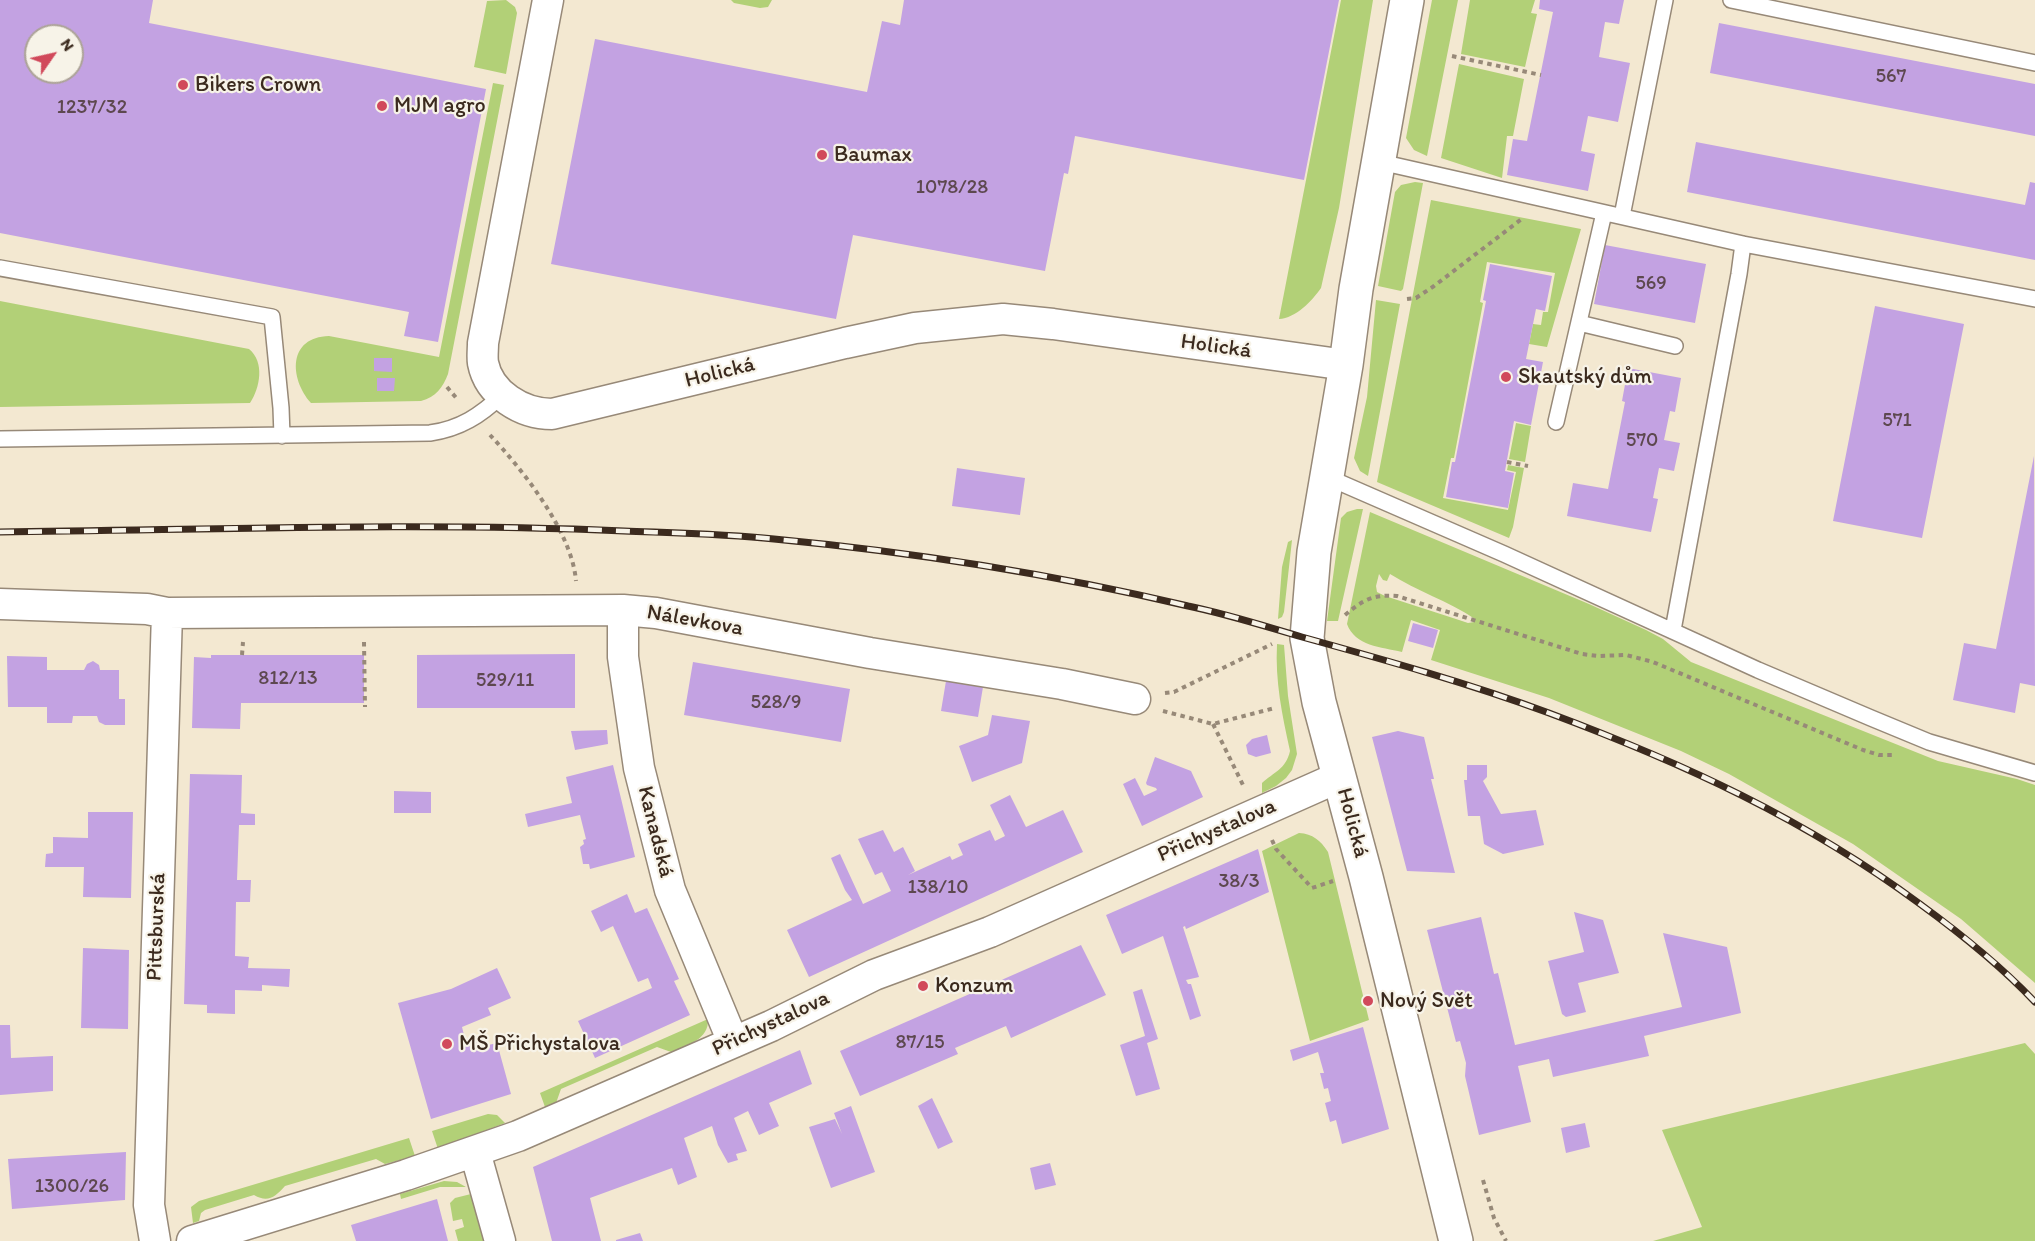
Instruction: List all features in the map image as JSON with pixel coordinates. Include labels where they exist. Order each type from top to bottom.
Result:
[{"type":"street","name":"Holická","points":[[548,0],[484,329],[483,364],[494,385],[502,394],[525,410],[552,414],[889,333],[936,324],[1003,319],[1346,365]]},
{"type":"street","name":"Holická","points":[[1407,9],[1356,289],[1346,365],[1314,552],[1306,638],[1319,702],[1366,877],[1456,1241]]},
{"type":"street","name":"Nálevkova","points":[[0,604],[147,609],[167,613],[623,610],[656,613],[870,653],[1062,684],[1135,699]]},
{"type":"street","name":"Kanadská","points":[[623,610],[623,657],[639,768],[670,890],[733,1042]]},
{"type":"street","name":"Pittsburská","points":[[154,1241],[149,1205],[167,613]]},
{"type":"street","name":"Přichystalova","points":[[192,1241],[406,1175],[542,1126],[733,1042],[874,975],[990,933],[1339,777]]},
{"type":"street","points":[[475,1152],[500,1241]]},
{"type":"lane","points":[[1622,216],[1665,0]]},
{"type":"lane","points":[[1731,0],[2035,63]]},
{"type":"lane","points":[[1380,162],[1743,244],[2035,299]]},
{"type":"lane","points":[[1556,422],[1604,213]]},
{"type":"lane","points":[[1673,630],[1743,244]]},
{"type":"lane","points":[[0,268],[272,317],[282,436]]},
{"type":"lane","points":[[1579,323],[1675,346]]},
{"type":"lane","points":[[0,439],[430,433],[456,427],[474,418],[502,394]]},
{"type":"lane","points":[[1327,477],[1758,670],[1919,738],[2035,772]]},
{"type":"path","points":[[1452,56],[1541,75]]},
{"type":"path","points":[[1407,298],[1416,298],[1434,286],[1528,214]]},
{"type":"path","points":[[447,387],[500,446],[549,511],[567,543],[575,568],[579,610]]},
{"type":"path","points":[[1507,462],[1528,465]]},
{"type":"path","points":[[1345,615],[1362,602],[1378,595],[1397,596],[1590,656],[1626,656],[1653,662],[1879,754],[1905,753],[1919,738]]},
{"type":"path","points":[[363,636],[365,707]]},
{"type":"path","points":[[1135,699],[1174,692],[1272,644]]},
{"type":"path","points":[[1135,699],[1145,706],[1213,724],[1275,708]]},
{"type":"path","points":[[1213,724],[1243,786]]},
{"type":"path","points":[[1272,838],[1276,849],[1312,888],[1340,879]]},
{"type":"path","points":[[1483,1180],[1494,1218],[1506,1241]]},
{"type":"green space","points":[[506,0],[515,7],[517,13],[506,74],[474,67],[487,1]]},
{"type":"green space","points":[[731,0],[772,0],[768,7],[760,8],[734,3]]},
{"type":"green space","points":[[1341,0],[1373,0],[1339,208],[1321,288],[1297,312],[1279,319]]},
{"type":"green space","points":[[1432,0],[1458,0],[1427,156],[1414,150],[1406,138]]},
{"type":"green space","points":[[1470,0],[1535,0],[1531,13],[1537,14],[1525,67],[1461,54]]},
{"type":"green space","points":[[1459,64],[1524,79],[1513,136],[1507,136],[1502,178],[1441,158]]},
{"type":"green space","points":[[493,83],[504,85],[448,374],[444,383],[435,394],[421,401],[311,403],[299,382],[296,360],[299,351],[306,343],[316,338],[329,336],[439,357]]},
{"type":"green space","points":[[1423,183],[1403,289],[1401,291],[1378,286],[1395,192],[1401,185]]},
{"type":"green space","points":[[1431,200],[1581,229],[1547,347],[1529,344],[1533,324],[1541,325],[1543,312],[1548,312],[1555,273],[1487,262],[1480,302],[1483,303],[1454,458],[1451,458],[1443,498],[1508,510],[1516,472],[1507,470],[1508,465],[1524,468],[1509,538],[1377,482]]},
{"type":"green space","points":[[1376,300],[1400,304],[1368,476],[1360,471],[1354,458],[1367,397]]},
{"type":"green space","points":[[0,301],[249,349],[254,354],[259,368],[256,390],[250,403],[0,407]]},
{"type":"green space","points":[[1516,423],[1531,426],[1525,462],[1509,459]]},
{"type":"green space","points":[[1363,509],[1338,621],[1327,621],[1341,518],[1347,512]]},
{"type":"green space","points":[[1370,512],[1646,630],[1663,639],[1691,662],[1938,761],[2035,785],[2035,983],[1961,919],[1853,844],[1729,774],[1681,751],[1549,698],[1431,660],[1440,630],[1411,620],[1402,652],[1377,647],[1362,641],[1356,637],[1347,624]],"holes":[[[1379,574],[1383,580],[1387,581],[1390,574],[1465,613],[1475,619],[1474,622],[1468,623],[1385,596],[1377,592],[1376,586]]]},
{"type":"green space","points":[[1292,540],[1284,612],[1278,619],[1282,567],[1288,542]]},
{"type":"green space","points":[[1277,644],[1284,645],[1288,696],[1297,754],[1292,770],[1286,778],[1262,793],[1262,783],[1283,766],[1290,751],[1278,685]]},
{"type":"green space","points":[[1299,833],[1316,838],[1328,852],[1369,1020],[1310,1041],[1262,851]]},
{"type":"green space","points":[[708,1019],[705,1032],[696,1041],[671,1052],[657,1047],[561,1089],[556,1103],[545,1107],[540,1093]]},
{"type":"green space","points":[[2025,1043],[2035,1054],[2035,1241],[1653,1241],[1702,1227],[1662,1130]]},
{"type":"green space","points":[[488,1114],[497,1115],[505,1123],[438,1149],[432,1131]]},
{"type":"green space","points":[[409,1138],[415,1156],[385,1164],[376,1159],[285,1186],[267,1199],[254,1195],[205,1210],[201,1213],[199,1221],[193,1223],[191,1207],[199,1201]]},
{"type":"green space","points":[[444,1181],[457,1182],[466,1187],[440,1187],[401,1199],[400,1194]]},
{"type":"green space","points":[[471,1194],[484,1241],[458,1241],[455,1230],[464,1227],[462,1219],[453,1221],[450,1203],[455,1198]]},
{"type":"building","points":[[0,0],[153,0],[149,23],[486,89],[438,342],[404,336],[409,312],[0,233]]},
{"type":"building","name":"Baumax","points":[[904,0],[1339,0],[1304,180],[1075,136],[1068,174],[1064,173],[1045,271],[853,235],[836,319],[551,264],[595,39],[867,92],[882,21],[900,25]]},
{"type":"building","points":[[1540,0],[1624,0],[1619,24],[1605,22],[1599,57],[1630,63],[1618,122],[1588,116],[1581,151],[1595,154],[1588,191],[1507,175],[1513,139],[1527,141],[1553,12],[1539,9]]},
{"type":"building","points":[[1719,23],[2035,84],[2035,136],[1710,73]]},
{"type":"building","points":[[1696,142],[2025,205],[2030,182],[2035,183],[2035,260],[1687,192]]},
{"type":"building","points":[[1605,245],[1706,264],[1695,323],[1594,304]]},
{"type":"building","name":"Skautský dům","points":[[1490,264],[1552,276],[1545,311],[1536,309],[1526,359],[1543,362],[1531,425],[1514,421],[1505,471],[1514,473],[1508,508],[1446,497],[1452,462],[1455,462],[1486,301],[1483,300]]},
{"type":"building","points":[[1875,306],[1964,324],[1922,538],[1833,521]]},
{"type":"building","points":[[374,358],[392,358],[392,372],[374,371]]},
{"type":"building","points":[[1628,368],[1681,378],[1675,412],[1670,411],[1664,440],[1680,443],[1674,471],[1659,468],[1653,498],[1658,499],[1651,532],[1567,516],[1573,483],[1608,489],[1625,402],[1622,401]]},
{"type":"building","points":[[377,378],[395,378],[394,391],[377,391]]},
{"type":"building","points":[[2034,456],[2035,686],[2020,683],[2015,713],[1953,700],[1964,643],[1996,649]]},
{"type":"building","points":[[957,468],[1025,478],[1020,515],[952,506]]},
{"type":"building","points":[[1413,623],[1438,630],[1433,648],[1408,641]]},
{"type":"building","points":[[575,654],[575,708],[417,708],[417,655]]},
{"type":"building","points":[[211,655],[364,655],[364,703],[241,703],[240,729],[192,728],[194,657],[211,658]]},
{"type":"building","points":[[7,656],[47,657],[47,670],[84,670],[87,664],[93,661],[99,665],[100,670],[119,670],[119,699],[125,699],[125,725],[105,725],[99,722],[97,716],[73,716],[72,723],[47,723],[47,707],[8,707]]},
{"type":"building","points":[[693,662],[850,689],[841,742],[684,715]]},
{"type":"building","points":[[946,681],[983,687],[978,717],[941,711]]},
{"type":"building","points":[[992,715],[1030,721],[1022,763],[972,782],[959,746],[988,735]]},
{"type":"building","points":[[607,730],[608,744],[575,750],[571,731]]},
{"type":"building","points":[[1398,731],[1424,737],[1434,779],[1431,779],[1455,873],[1407,871],[1372,737]]},
{"type":"building","points":[[1267,735],[1271,753],[1256,757],[1248,754],[1246,745],[1252,739]]},
{"type":"building","points":[[1155,757],[1191,771],[1203,797],[1142,826],[1123,784],[1135,778],[1144,796],[1157,790],[1146,783]]},
{"type":"building","points":[[613,765],[635,857],[590,869],[589,864],[583,864],[580,847],[586,839],[580,815],[528,827],[525,814],[572,803],[566,777]]},
{"type":"building","points":[[1467,765],[1487,765],[1487,777],[1483,781],[1501,814],[1536,810],[1544,845],[1503,854],[1484,844],[1480,816],[1468,816],[1464,780],[1467,780]]},
{"type":"building","points":[[190,774],[242,775],[241,813],[255,814],[255,825],[239,825],[237,880],[251,880],[250,902],[236,902],[235,956],[249,957],[248,968],[290,969],[289,987],[262,985],[262,991],[235,990],[235,1014],[207,1013],[207,1005],[184,1004]]},
{"type":"building","points":[[394,791],[431,792],[431,813],[394,813]]},
{"type":"building","points":[[1010,795],[1026,827],[1063,810],[1083,852],[809,977],[787,930],[852,900],[831,858],[840,854],[863,904],[891,891],[882,872],[875,875],[858,839],[883,830],[894,852],[903,847],[915,871],[908,875],[950,856],[952,860],[963,855],[958,844],[990,830],[995,841],[1005,836],[990,805]]},
{"type":"building","points":[[88,812],[133,812],[131,898],[83,897],[84,867],[45,867],[46,854],[53,853],[53,837],[88,838]]},
{"type":"building","points":[[1258,849],[1269,892],[1186,929],[1185,926],[1183,927],[1199,977],[1186,980],[1188,984],[1191,984],[1201,1016],[1190,1020],[1163,936],[1122,954],[1106,915]]},
{"type":"building","points":[[627,894],[635,913],[647,908],[679,979],[674,981],[690,1015],[595,1058],[578,1021],[652,988],[648,978],[638,982],[613,926],[601,932],[591,911]]},
{"type":"building","points":[[1574,912],[1603,920],[1619,973],[1578,983],[1586,1012],[1566,1017],[1562,1014],[1548,961],[1584,952]]},
{"type":"building","points":[[1481,917],[1494,974],[1498,973],[1515,1045],[1682,1007],[1663,933],[1727,947],[1741,1013],[1644,1036],[1649,1056],[1553,1077],[1549,1059],[1518,1066],[1531,1122],[1479,1135],[1465,1076],[1466,1063],[1460,1041],[1456,1042],[1427,930]]},
{"type":"building","points":[[1081,945],[1106,995],[1011,1038],[1006,1026],[955,1048],[958,1054],[860,1096],[840,1051]]},
{"type":"building","points":[[83,948],[129,950],[128,1029],[81,1028]]},
{"type":"building","name":"MŠ Přichystalova","points":[[497,968],[511,998],[488,1008],[491,1015],[462,1027],[465,1039],[482,1035],[484,1046],[497,1043],[511,1094],[431,1119],[398,1003],[451,989]]},
{"type":"building","points":[[1142,989],[1158,1039],[1147,1043],[1160,1089],[1136,1096],[1120,1045],[1145,1036],[1133,992]]},
{"type":"building","points":[[0,1025],[10,1025],[11,1058],[53,1056],[53,1091],[0,1095]]},
{"type":"building","points":[[1363,1027],[1389,1129],[1342,1144],[1336,1120],[1330,1122],[1325,1103],[1331,1101],[1328,1088],[1324,1089],[1320,1073],[1324,1073],[1318,1052],[1293,1061],[1290,1050]]},
{"type":"building","points":[[800,1050],[812,1084],[769,1103],[779,1126],[759,1135],[748,1111],[734,1118],[747,1151],[736,1154],[738,1160],[728,1163],[718,1145],[712,1126],[684,1138],[697,1177],[678,1185],[672,1168],[590,1198],[601,1241],[552,1241],[533,1167]]},
{"type":"building","points":[[932,1098],[953,1142],[938,1149],[918,1106]]},
{"type":"building","points":[[851,1106],[875,1172],[831,1188],[809,1127],[835,1119],[842,1134],[834,1113]]},
{"type":"building","points":[[1585,1123],[1590,1147],[1566,1153],[1561,1128]]},
{"type":"building","points":[[126,1152],[125,1200],[12,1209],[8,1159]]},
{"type":"building","points":[[1050,1163],[1056,1185],[1035,1190],[1030,1168]]},
{"type":"building","points":[[437,1199],[448,1241],[356,1241],[351,1225]]},
{"type":"building","points":[[640,1233],[643,1241],[616,1241],[616,1240]]},
{"type":"railway","points":[[0,532],[468,527],[736,536],[878,550],[982,565],[1137,594],[1203,609],[1395,663],[1549,713],[1647,752],[1742,795],[1877,873],[1965,938],[2035,1002]]},
{"type":"place","name":"Bikers Crown","points":[[183,85]]},
{"type":"place","name":"MJM agro","points":[[382,106]]},
{"type":"place","name":"Baumax","points":[[822,155]]},
{"type":"place","name":"Skautský dům","points":[[1506,377]]},
{"type":"place","name":"Konzum","points":[[923,986]]},
{"type":"place","name":"Nový Svět","points":[[1368,1001]]},
{"type":"place","name":"MŠ Přichystalova","points":[[447,1044]]}]
